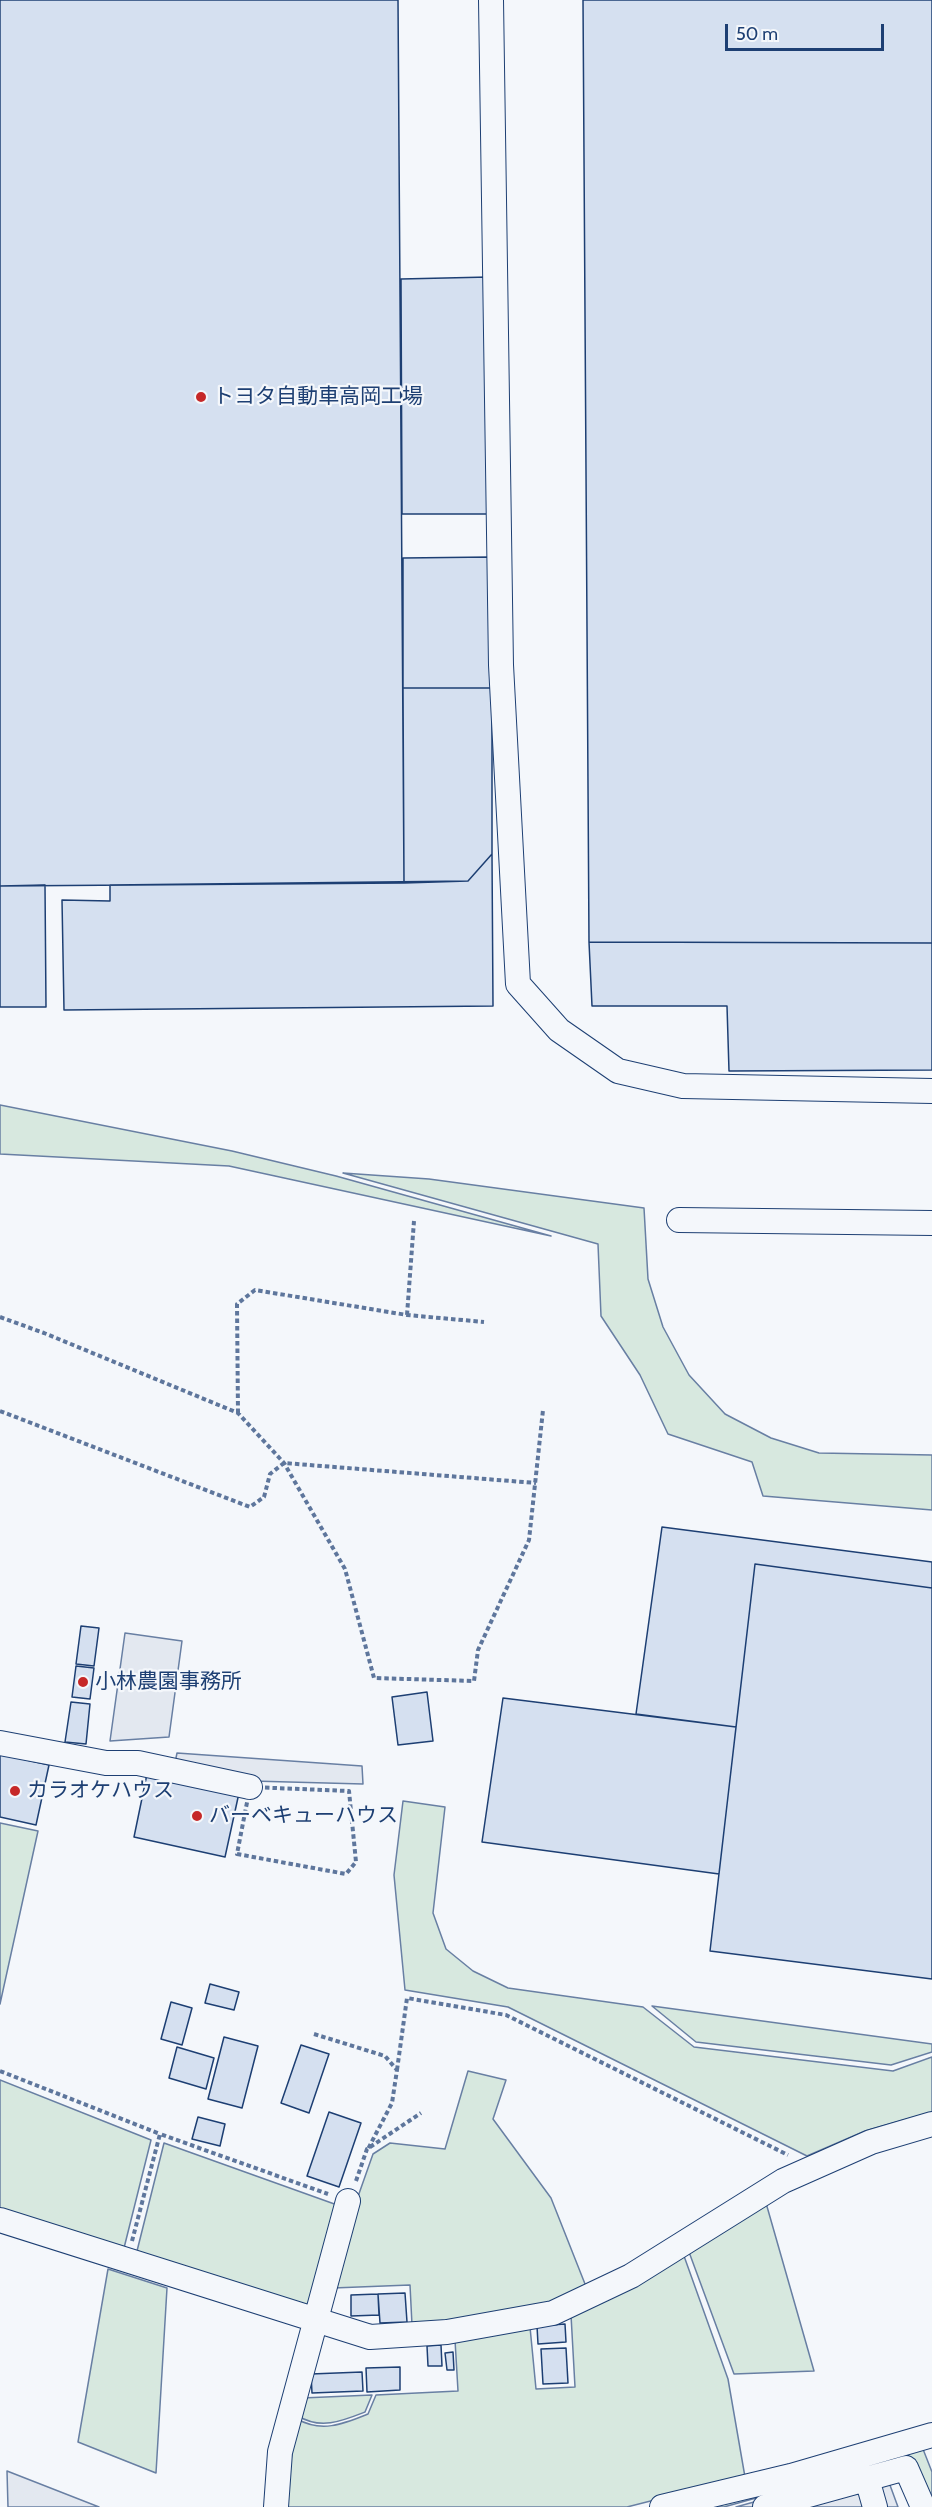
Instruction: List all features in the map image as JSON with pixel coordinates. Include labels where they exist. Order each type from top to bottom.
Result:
[{"type":"street","points":[[491,0],[501,665],[518,984],[559,1030],[618,1071],[683,1086],[932,1091]]},
{"type":"street","points":[[679,1220],[932,1223]]},
{"type":"street","points":[[0,1743],[106,1763],[138,1763],[250,1787]]},
{"type":"street","points":[[0,2220],[370,2337],[447,2332],[553,2313],[631,2276],[783,2181],[871,2142],[932,2124]]},
{"type":"street","points":[[276,2507],[280,2452],[348,2201]]},
{"type":"street","points":[[662,2507],[791,2476],[932,2435]]},
{"type":"street","points":[[767,2507],[822,2499],[867,2479],[906,2468],[923,2507]]},
{"type":"street","points":[[867,2479],[875,2507]]},
{"type":"path","points":[[407,1315],[414,1221]]},
{"type":"path","points":[[238,1413],[237,1304],[255,1290],[407,1315],[484,1322]]},
{"type":"path","points":[[0,1317],[238,1413],[284,1463],[345,1569],[374,1678],[474,1681],[478,1650],[529,1540],[543,1410]]},
{"type":"path","points":[[0,1411],[250,1507],[264,1497],[270,1474],[284,1463],[536,1483]]},
{"type":"path","points":[[250,1787],[349,1791],[356,1862],[346,1874],[237,1854],[250,1787]]},
{"type":"path","points":[[0,2071],[160,2134],[348,2201],[367,2149],[392,2103],[406,1998],[506,2016],[813,2167]]},
{"type":"path","points":[[314,2034],[386,2056],[397,2070]]},
{"type":"path","points":[[367,2149],[420,2113]]},
{"type":"path","points":[[127,2259],[160,2134]]},
{"type":"shaded area","points":[[0,1105],[232,1151],[336,1176],[551,1236],[229,1166],[0,1154]]},
{"type":"shaded area","points":[[343,1173],[429,1179],[644,1208],[648,1279],[663,1327],[689,1375],[725,1414],[771,1438],[819,1453],[932,1455],[932,1510],[763,1496],[752,1462],[668,1434],[640,1375],[601,1316],[598,1244]]},
{"type":"shaded area","points":[[125,1633],[182,1641],[169,1737],[110,1741]]},
{"type":"shaded area","points":[[177,1753],[362,1766],[363,1784],[252,1781],[175,1763]]},
{"type":"shaded area","points":[[403,1801],[445,1807],[433,1913],[446,1949],[473,1971],[508,1988],[643,2007],[694,2047],[893,2071],[932,2057],[932,2112],[865,2131],[807,2156],[508,2007],[405,1990],[394,1875]]},
{"type":"shaded area","points":[[0,1823],[38,1831],[0,2004]]},
{"type":"shaded area","points":[[652,2006],[932,2044],[932,2052],[891,2065],[696,2042]]},
{"type":"shaded area","points":[[468,2071],[506,2080],[493,2119],[551,2198],[587,2289],[551,2306],[412,2325],[410,2285],[333,2288],[355,2205],[373,2154],[390,2143],[445,2149]]},
{"type":"shaded area","points":[[0,2080],[151,2140],[124,2248],[0,2209]]},
{"type":"shaded area","points":[[164,2143],[340,2206],[309,2313],[136,2255]]},
{"type":"shaded area","points":[[766,2203],[814,2371],[734,2374],[689,2252]]},
{"type":"shaded area","points":[[684,2256],[728,2379],[745,2477],[627,2507],[284,2507],[297,2419],[315,2426],[332,2426],[368,2414],[376,2395],[458,2391],[455,2340],[530,2327],[536,2389],[575,2387],[571,2315]]},
{"type":"shaded area","points":[[108,2269],[167,2288],[156,2473],[78,2442]]},
{"type":"shaded area","points":[[372,2395],[365,2412],[340,2421],[315,2423],[298,2416],[302,2398]]},
{"type":"shaded area","points":[[921,2444],[932,2472],[932,2507],[906,2456],[724,2507],[682,2507]]},
{"type":"shaded area","points":[[883,2466],[898,2507],[736,2507]]},
{"type":"shaded area","points":[[7,2471],[99,2507],[8,2507]]},
{"type":"building","name":"トヨタ自動車高岡工場","points":[[0,0],[398,0],[404,883],[0,886]]},
{"type":"building","points":[[583,0],[932,0],[932,943],[589,942]]},
{"type":"building","points":[[489,277],[488,514],[402,514],[401,279]]},
{"type":"building","points":[[491,557],[492,688],[403,688],[403,558]]},
{"type":"building","points":[[403,688],[492,688],[492,854],[468,881],[404,883]]},
{"type":"building","points":[[492,854],[493,1006],[64,1010],[62,900],[110,901],[110,885],[468,881]]},
{"type":"building","points":[[45,885],[46,1007],[0,1007],[0,886]]},
{"type":"building","points":[[589,942],[932,943],[932,1070],[729,1071],[727,1006],[592,1006]]},
{"type":"building","points":[[662,1527],[932,1562],[932,1588],[755,1564],[736,1727],[636,1714]]},
{"type":"building","points":[[755,1564],[932,1588],[932,1979],[710,1951]]},
{"type":"building","points":[[81,1626],[99,1628],[94,1666],[76,1664]]},
{"type":"building","points":[[76,1666],[94,1668],[90,1699],[72,1697]]},
{"type":"building","points":[[427,1692],[433,1741],[398,1745],[392,1697]]},
{"type":"building","points":[[503,1698],[736,1727],[719,1874],[482,1842]]},
{"type":"building","points":[[71,1702],[90,1704],[86,1744],[65,1742]]},
{"type":"building","points":[[0,1754],[49,1765],[36,1825],[0,1817]]},
{"type":"building","points":[[147,1774],[239,1793],[225,1857],[134,1837]]},
{"type":"building","points":[[210,1984],[239,1992],[234,2010],[205,2003]]},
{"type":"building","points":[[171,2002],[192,2008],[182,2045],[161,2039]]},
{"type":"building","points":[[224,2037],[258,2046],[242,2108],[208,2099]]},
{"type":"building","points":[[301,2045],[329,2054],[309,2113],[281,2103]]},
{"type":"building","points":[[177,2047],[214,2058],[206,2089],[169,2078]]},
{"type":"building","points":[[329,2112],[361,2123],[339,2187],[307,2176]]},
{"type":"building","points":[[198,2117],[225,2124],[220,2146],[192,2139]]},
{"type":"building","points":[[405,2293],[407,2322],[380,2323],[378,2294]]},
{"type":"building","points":[[378,2294],[379,2315],[351,2316],[351,2295]]},
{"type":"building","points":[[565,2324],[566,2342],[538,2344],[537,2326]]},
{"type":"building","points":[[441,2345],[442,2366],[428,2366],[427,2346]]},
{"type":"building","points":[[566,2348],[568,2383],[543,2384],[541,2349]]},
{"type":"building","points":[[453,2352],[454,2370],[447,2370],[445,2353]]},
{"type":"building","points":[[400,2367],[400,2390],[367,2392],[366,2368]]},
{"type":"building","points":[[362,2372],[363,2391],[312,2393],[311,2374]]},
{"type":"place","name":"トヨタ自動車高岡工場","points":[[201,397]]},
{"type":"place","name":"小林農園事務所","points":[[83,1682]]},
{"type":"place","name":"カラオケハウス","points":[[15,1791]]},
{"type":"place","name":"バーベキューハウス","points":[[197,1816]]}]
